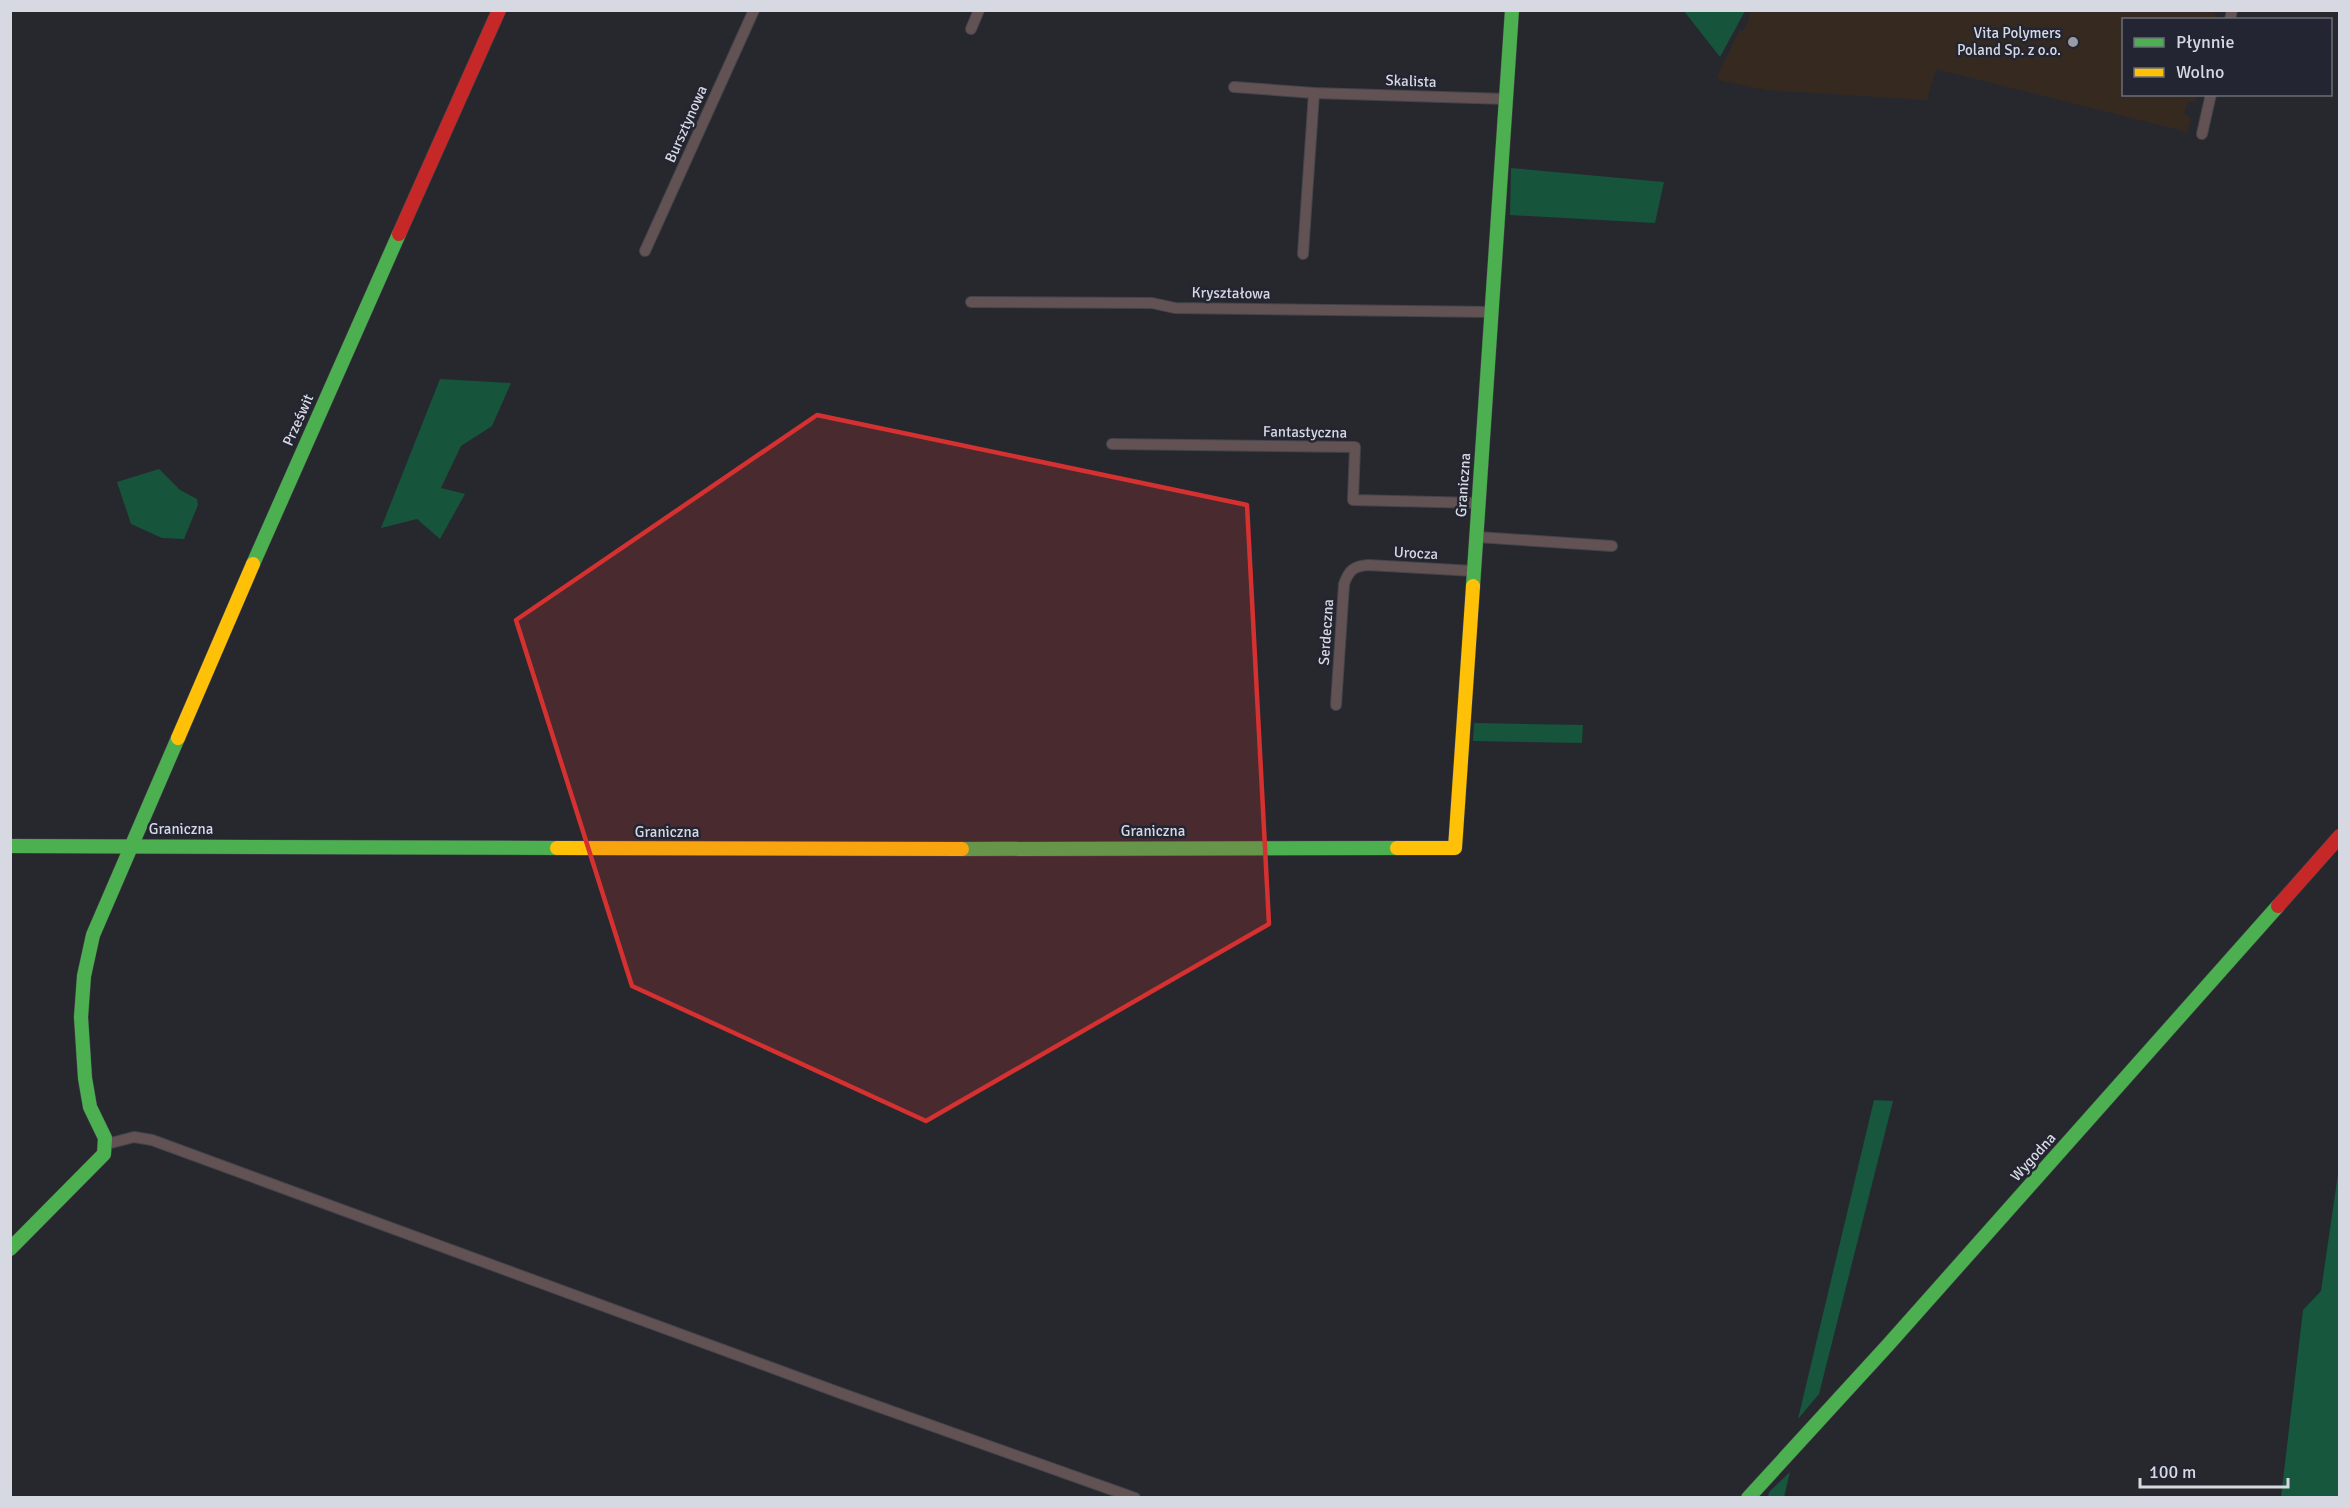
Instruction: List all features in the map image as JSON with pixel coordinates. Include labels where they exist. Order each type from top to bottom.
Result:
[{"type":"street","name":"Prześwit","points":[[106,1144],[105,1136],[93,1116],[88,1100],[81,1041],[81,990],[93,935],[129,845],[500,10]]},
{"type":"street","name":"Bursztynowa","points":[[645,250],[754,10]]},
{"type":"street","points":[[971,29],[979,10]]},
{"type":"street","name":"Graniczna","points":[[10,846],[789,849],[1455,848],[1512,10]]},
{"type":"street","name":"Skalista","points":[[1234,87],[1314,93],[1506,99]]},
{"type":"street","points":[[1303,254],[1314,93]]},
{"type":"street","points":[[2202,134],[2211,96]]},
{"type":"street","name":"Kryształowa","points":[[971,302],[1152,303],[1175,308],[1492,312]]},
{"type":"street","name":"Fantastyczna","points":[[1112,444],[1355,447],[1353,500],[1478,503]]},
{"type":"street","points":[[1477,537],[1612,546]]},
{"type":"street","name":"Urocza","points":[[1356,566],[1474,571]]},
{"type":"street","name":"Serdeczna","points":[[1336,705],[1344,584],[1348,573],[1356,566]]},
{"type":"street","name":"Wygodna","points":[[1748,1497],[1888,1346],[2340,836]]},
{"type":"street","points":[[10,1249],[99,1162],[106,1144],[134,1137],[152,1140],[843,1394],[1135,1497]]},
{"type":"highlighted area","points":[[817,415],[1247,505],[1269,924],[926,1121],[632,986],[516,620]]},
{"type":"shaded area","name":"Vita Polymers Poland Sp. z o.o.","points":[[2211,10],[2217,16],[2216,18],[2122,18],[2122,96],[2197,96],[2195,101],[2187,103],[2184,114],[2191,118],[2187,132],[1936,69],[1927,100],[1766,90],[1719,80],[1717,77],[1739,31],[1743,31],[1748,22],[1750,11]]},
{"type":"green space","points":[[1684,11],[1745,11],[1720,57]]},
{"type":"green space","points":[[1511,168],[1664,182],[1655,223],[1510,215]]},
{"type":"green space","points":[[440,379],[511,383],[492,426],[461,446],[441,488],[465,494],[440,539],[417,519],[381,528]]},
{"type":"green space","points":[[159,469],[180,490],[197,499],[198,505],[184,539],[162,538],[131,524],[117,482]]},
{"type":"green space","points":[[1474,723],[1583,725],[1582,743],[1473,741]]},
{"type":"green space","points":[[1874,1100],[1893,1101],[1819,1394],[1798,1419]]},
{"type":"green space","points":[[2339,1167],[2339,1497],[2281,1497],[2303,1310],[2321,1291]]},
{"type":"green space","points":[[1790,1472],[1784,1497],[1768,1497],[1769,1492]]},
{"type":"traffic: fast","points":[[1473,586],[1512,10]]},
{"type":"traffic: fast","points":[[253,564],[399,234]]},
{"type":"traffic: fast","points":[[10,1249],[104,1154],[105,1138],[90,1107],[85,1078],[81,1017],[84,976],[93,935],[178,738]]},
{"type":"traffic: fast","points":[[10,846],[557,848]]},
{"type":"traffic: fast","points":[[962,849],[1397,848]]},
{"type":"traffic: fast","points":[[1748,1498],[1888,1345],[2278,906]]},
{"type":"traffic: slow","points":[[178,738],[253,564]]},
{"type":"traffic: slow","points":[[1397,848],[1455,848],[1473,586]]},
{"type":"traffic: slow","points":[[557,848],[962,849]]},
{"type":"traffic: jam","points":[[399,234],[499,10]]},
{"type":"traffic: jam","points":[[2278,906],[2340,836]]},
{"type":"place","name":"Vita Polymers Poland Sp. z o.o.","points":[[2073,42]]}]
